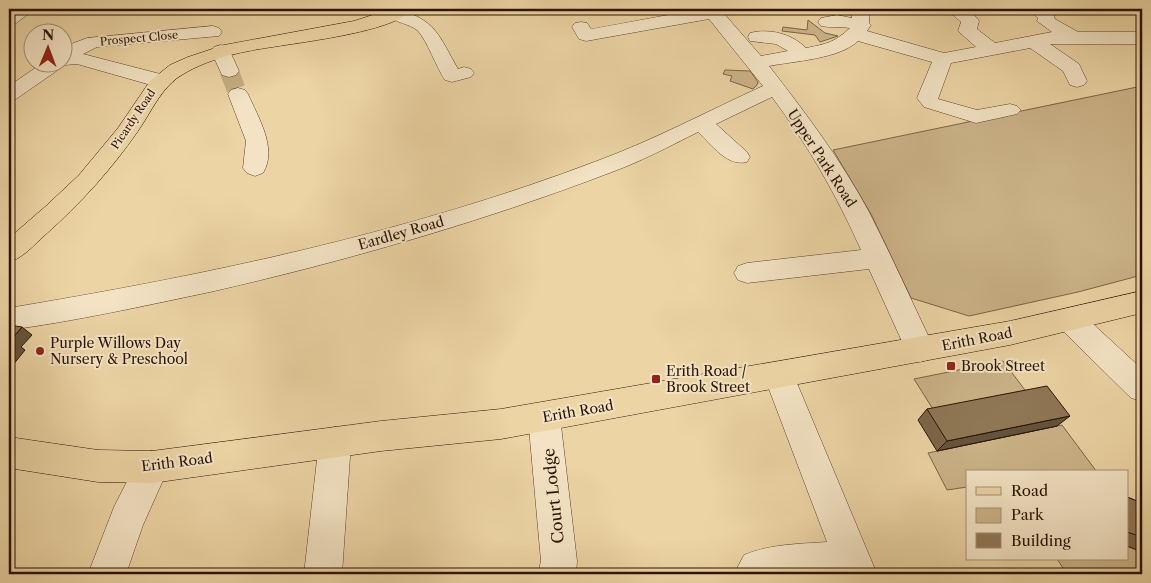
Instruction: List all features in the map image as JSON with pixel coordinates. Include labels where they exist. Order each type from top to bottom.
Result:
[{"type":"main road","name":"Picardy Road","points":[[9,252],[52,215],[96,170],[135,120],[161,80],[192,62],[221,51],[360,26],[399,11]]},
{"type":"main road","name":"Erith Road","points":[[9,453],[86,466],[152,467],[334,442],[501,424],[920,350],[1070,320],[1142,302]]},
{"type":"street","points":[[9,20],[26,9]]},
{"type":"street","points":[[399,11],[425,28],[452,76]]},
{"type":"street","points":[[586,36],[712,11]]},
{"type":"street","name":"Upper Park Road","points":[[712,11],[756,63],[829,164],[856,211],[920,350]]},
{"type":"street","points":[[1039,11],[1047,16],[1046,21],[1071,36]]},
{"type":"street","points":[[961,14],[970,21],[967,31],[992,50]]},
{"type":"street","points":[[827,22],[837,20],[859,22],[943,59],[1071,36],[1142,38]]},
{"type":"street","points":[[756,63],[844,44],[859,22]]},
{"type":"street","name":"Prospect Close","points":[[72,53],[78,48],[94,42],[213,32]]},
{"type":"street","points":[[757,37],[779,38],[790,42],[802,54]]},
{"type":"street","points":[[1034,42],[1072,68],[1077,81]]},
{"type":"street","points":[[221,51],[229,71]]},
{"type":"street","points":[[72,60],[82,59],[136,75],[161,80]]},
{"type":"street","points":[[943,59],[928,100],[934,105],[976,117],[1010,110]]},
{"type":"street","name":"Prospect Close","points":[[9,95],[45,72]]},
{"type":"street","name":"Eardley Road","points":[[9,319],[175,289],[261,270],[387,238],[571,180],[701,124],[775,88]]},
{"type":"street","points":[[238,94],[257,141],[255,168]]},
{"type":"street","points":[[701,124],[739,157]]},
{"type":"street","points":[[747,273],[876,258]]},
{"type":"street","points":[[1070,320],[1142,388]]},
{"type":"street","points":[[753,574],[757,568],[790,563],[856,567],[779,376]]},
{"type":"street","name":"Court Lodge","points":[[544,417],[559,561],[558,574]]},
{"type":"street","points":[[322,574],[334,442]]},
{"type":"street","points":[[107,574],[127,520],[152,467]]},
{"type":"green space","points":[[808,20],[825,33],[838,36],[820,42],[815,35],[782,31],[783,27],[807,30]]},
{"type":"green space","points":[[725,70],[750,71],[758,82],[757,85],[753,89],[730,81],[732,76],[723,74]]},
{"type":"green space","points":[[1142,86],[1142,275],[1078,292],[969,316],[911,298],[871,214],[833,150]]},
{"type":"green space","points":[[1003,361],[1028,394],[936,414],[914,379]]},
{"type":"green space","points":[[1062,425],[1096,470],[966,470],[966,487],[947,490],[928,453]]},
{"type":"green space","points":[[1128,546],[1142,552],[1142,574],[1067,574],[1058,560],[1128,560]]},
{"type":"building","points":[[9,325],[22,327],[10,341],[15,342],[9,350]]},
{"type":"building","points":[[1047,386],[1070,416],[947,441],[927,409]]},
{"type":"building","points":[[1128,497],[1142,503],[1142,537],[1128,532]]},
{"type":"tunnel","points":[[229,71],[238,94]]},
{"type":"place","name":"Purple Willows Day Nursery & Preschool","points":[[40,351]]},
{"type":"place","name":"Brook Street","points":[[951,366]]},
{"type":"place","name":"Erith Road / Brook Street","points":[[656,379]]}]
